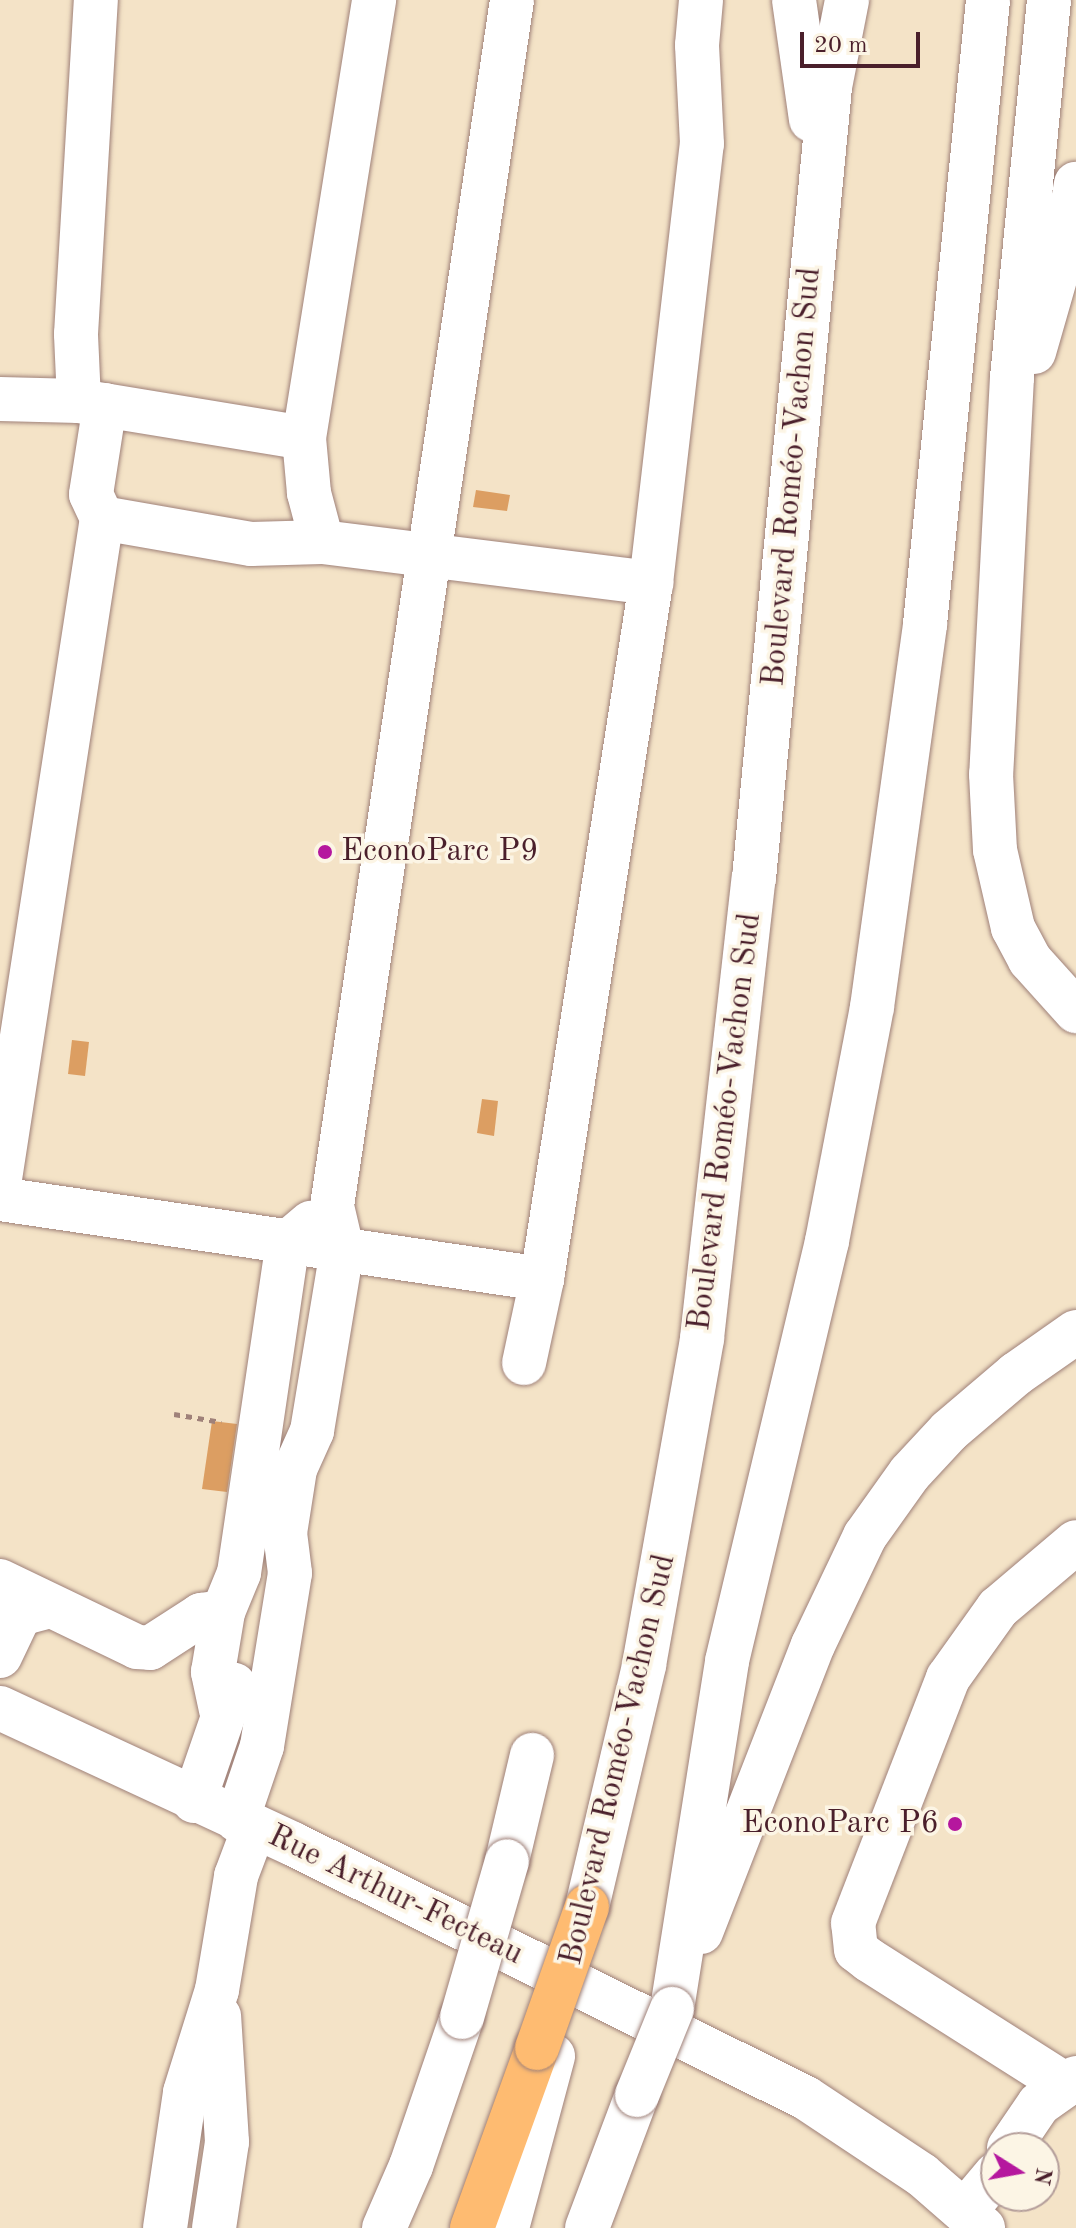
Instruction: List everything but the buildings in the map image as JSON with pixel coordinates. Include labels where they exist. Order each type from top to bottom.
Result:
[{"type":"highway","points":[[472,2228],[545,2052],[587,1907]]},
{"type":"street","points":[[0,1179],[102,518],[91,494],[92,403],[76,334],[96,0]]},
{"type":"street","points":[[322,542],[309,493],[304,438],[374,0]]},
{"type":"street","points":[[165,2228],[185,2092],[217,1990],[290,1573],[309,1540],[317,1487],[312,1431],[342,1249],[332,1206],[512,0]]},
{"type":"street","points":[[524,1363],[542,1279],[651,583],[702,144],[697,68],[701,0]]},
{"type":"street","points":[[794,0],[820,185]]},
{"type":"street","name":"Boulevard Roméo-Vachon Sud","points":[[587,1907],[644,1665],[702,1338],[754,878],[830,87],[847,0]]},
{"type":"street","points":[[587,2228],[672,2009],[686,1954],[727,1661],[827,1241],[872,1007],[925,624],[988,0]]},
{"type":"street","points":[[1049,0],[1008,443],[992,717],[995,850],[1013,928],[1030,960],[1076,1011]]},
{"type":"street","points":[[1008,443],[1067,237],[1076,184]]},
{"type":"street","points":[[0,399],[92,403],[304,438]]},
{"type":"street","points":[[102,518],[251,544],[322,542],[651,583]]},
{"type":"street","points":[[0,1199],[542,1279]]},
{"type":"street","points":[[194,1801],[211,1765],[221,1710],[239,1675],[246,1621],[231,1592],[288,1242],[332,1206]]},
{"type":"street","points":[[686,1954],[803,1671],[865,1536],[910,1473],[949,1431],[1016,1374],[1076,1332]]},
{"type":"street","points":[[1071,2082],[869,1960],[856,1950],[853,1938],[857,1907],[948,1678],[998,1608],[1076,1542]]},
{"type":"street","points":[[0,1581],[49,1606],[150,1648],[231,1592]]},
{"type":"street","points":[[0,1656],[20,1614],[49,1606]]},
{"type":"street","name":"Rue Arthur-Fecteau","points":[[0,1708],[246,1824],[806,2098],[878,2143],[974,2220]]},
{"type":"street","points":[[384,2228],[411,2166],[462,2017],[507,1861],[532,1755]]},
{"type":"street","points":[[214,2228],[227,2142],[217,1990]]},
{"type":"street","points":[[197,2228],[221,2045]]},
{"type":"street","points":[[507,2228],[545,2052]]},
{"type":"street","points":[[1020,2132],[1039,2104],[1071,2082]]},
{"type":"street","points":[[1047,2132],[1058,2118],[1071,2082]]},
{"type":"path","points":[[174,1414],[212,1421]]},
{"type":"place","name":"EconoParc P9","points":[[325,852]]},
{"type":"place","name":"EconoParc P6","points":[[955,1824]]}]
